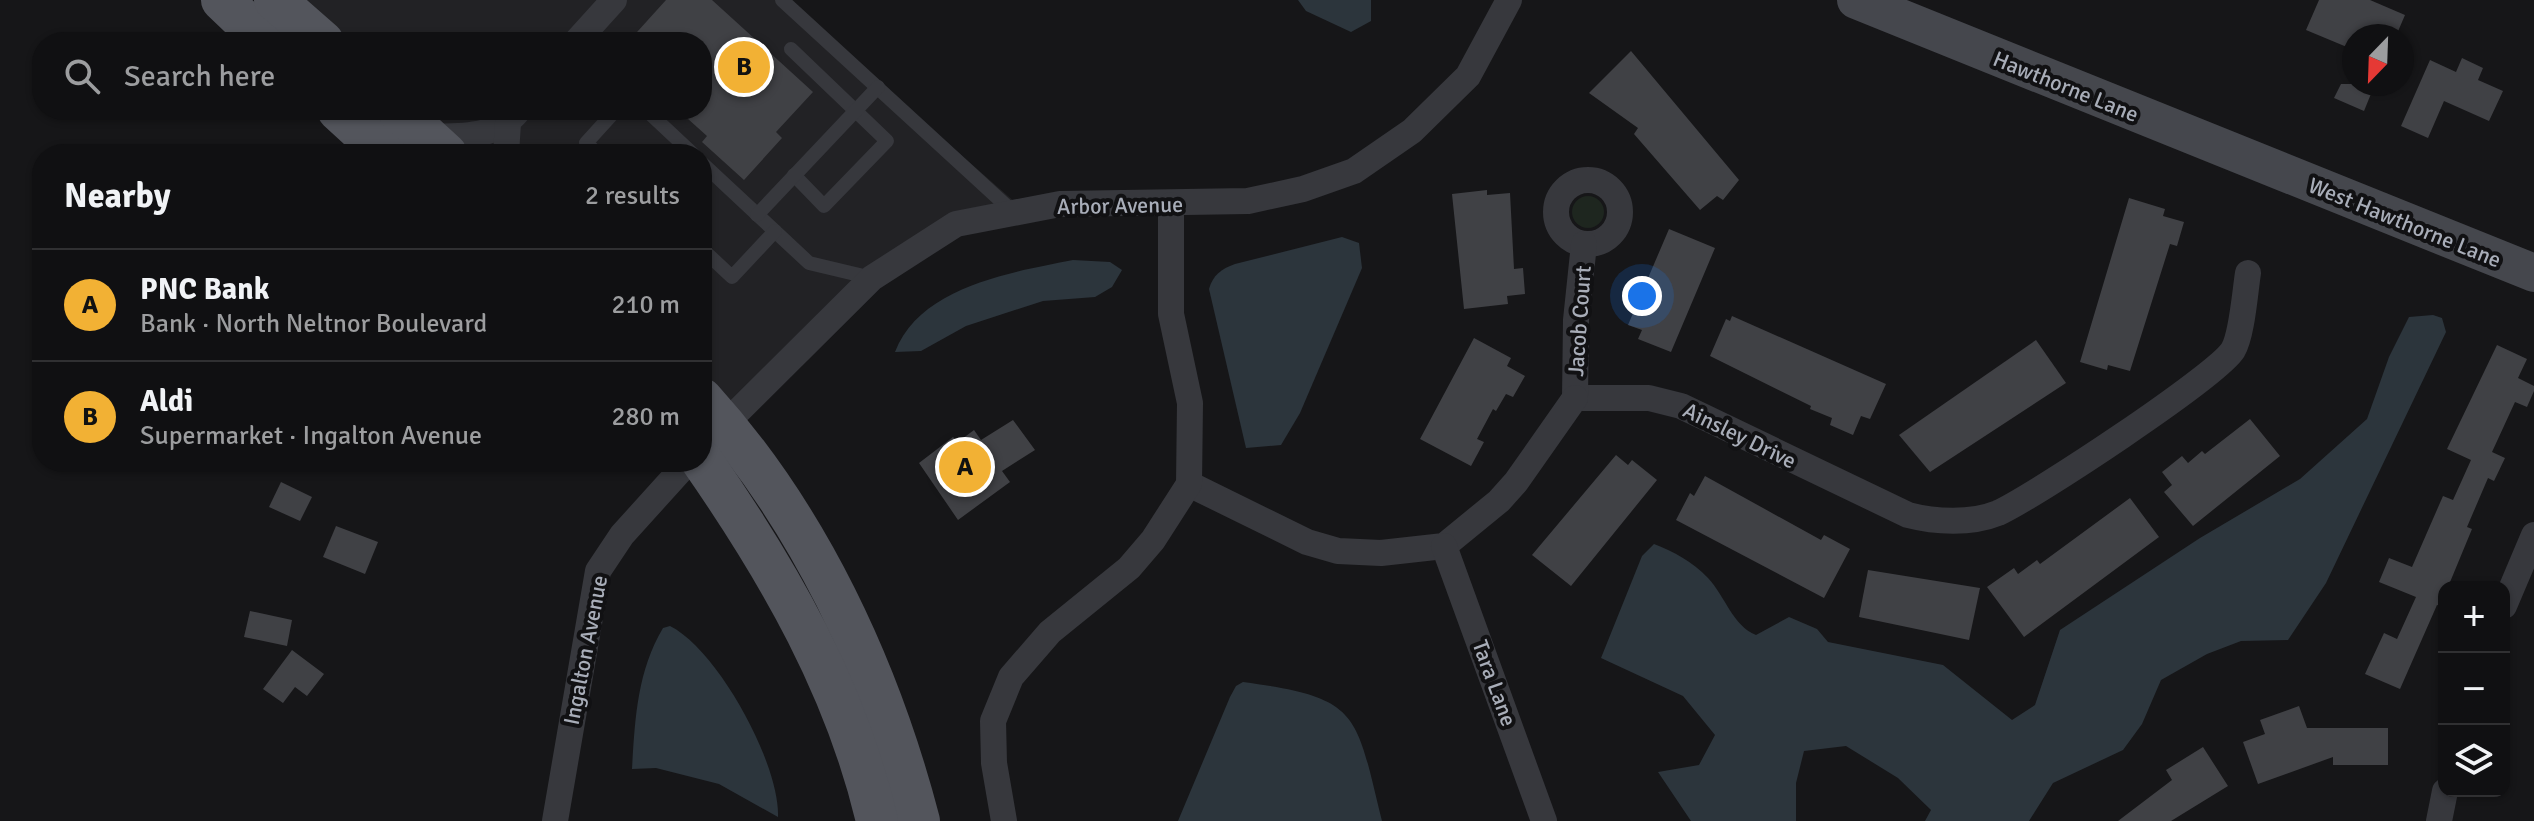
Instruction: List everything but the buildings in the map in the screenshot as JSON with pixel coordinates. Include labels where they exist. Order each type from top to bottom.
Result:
[{"type":"main road","points":[[222,0],[256,32]]},
{"type":"main road","points":[[275,0],[312,32]]},
{"type":"main road","points":[[349,120],[375,144]]},
{"type":"main road","points":[[712,426],[814,558],[849,625],[887,715],[919,821]]},
{"type":"main road","points":[[709,472],[768,559],[820,657],[846,719],[877,821]]},
{"type":"street","points":[[585,32],[614,0]]},
{"type":"street","name":"Arbor Avenue","points":[[712,421],[872,278],[956,224],[1060,204],[1171,205],[1248,201],[1303,189],[1354,171],[1412,131],[1468,76],[1509,0]]},
{"type":"street","name":"Hawthorne Lane","points":[[1856,0],[2276,170]]},
{"type":"street","points":[[423,134],[482,135],[508,120]]},
{"type":"street","points":[[508,144],[512,120]]},
{"type":"street","name":"West Hawthorne Lane","points":[[2276,170],[2534,273]]},
{"type":"street","points":[[1004,821],[994,763],[993,721],[1011,677],[1050,632],[1129,568],[1153,540],[1189,484],[1190,403],[1171,314],[1171,205]]},
{"type":"street","name":"Jacob Court","points":[[1575,398],[1576,320],[1584,244]]},
{"type":"street","name":"Ainsley Drive","points":[[1575,398],[1649,398],[1681,406],[1908,515],[1942,521],[1996,513],[2181,394],[2223,361],[2234,349],[2248,273]]},
{"type":"street","points":[[1189,484],[1307,542],[1338,551],[1381,553],[1444,546],[1499,501],[1516,482],[1575,398]]},
{"type":"street","name":"Ingalton Avenue","points":[[555,821],[598,571],[622,535],[679,472]]},
{"type":"street","points":[[2510,592],[2534,535]]},
{"type":"street","name":"Tara Lane","points":[[1444,546],[1544,821]]},
{"type":"street","points":[[2439,821],[2444,797]]},
{"type":"lane","points":[[782,0],[1012,211]]},
{"type":"lane","points":[[791,49],[887,141],[824,206],[794,175]]},
{"type":"lane","points":[[757,215],[878,87]]},
{"type":"lane","points":[[587,144],[607,120]]},
{"type":"lane","points":[[657,120],[682,144]]},
{"type":"lane","points":[[712,172],[809,263],[872,278]]},
{"type":"lane","points":[[712,258],[732,277],[775,231]]},
{"type":"shaded area","points":[[266,0],[784,0],[1023,209],[956,224],[831,319],[725,423],[712,411],[712,144],[422,144],[397,120],[712,120],[712,32],[301,32]]},
{"type":"shaded area","points":[[1298,0],[1371,0],[1371,21],[1351,32],[1306,11]]},
{"type":"shaded area","points":[[1588,196],[1599,201],[1604,212],[1599,223],[1588,228],[1577,223],[1572,212],[1577,201]]},
{"type":"shaded area","points":[[1342,237],[1359,243],[1362,268],[1300,413],[1281,445],[1246,448],[1209,289],[1211,284],[1218,273],[1235,264]]},
{"type":"shaded area","points":[[1073,260],[1110,262],[1122,270],[1112,287],[1095,297],[1043,301],[966,326],[921,351],[895,352],[907,330],[925,311],[946,297],[997,277]]},
{"type":"shaded area","points":[[2433,315],[2442,318],[2446,332],[2326,583],[2288,640],[2241,641],[2207,654],[2161,680],[2142,724],[2123,750],[2053,783],[2029,821],[1925,821],[1931,810],[1898,778],[1846,746],[1804,751],[1796,783],[1796,821],[1691,821],[1658,772],[1699,765],[1715,735],[1683,696],[1601,658],[1642,556],[1654,544],[1702,572],[1741,625],[1756,635],[1789,617],[1817,629],[1828,642],[1943,665],[2012,720],[2035,705],[2060,630],[2200,538],[2300,479],[2367,419],[2389,357],[2409,317]]},
{"type":"shaded area","points":[[670,626],[689,639],[707,659],[743,711],[769,768],[778,817],[719,784],[656,768],[632,769],[636,714],[643,679],[654,645],[663,628]]},
{"type":"shaded area","points":[[1243,682],[1311,695],[1332,704],[1347,717],[1365,756],[1382,821],[1178,821],[1230,697],[1236,686]]},
{"type":"place","name":"Aldi","points":[[744,67]]},
{"type":"place","name":"PNC Bank","points":[[965,467]]}]
